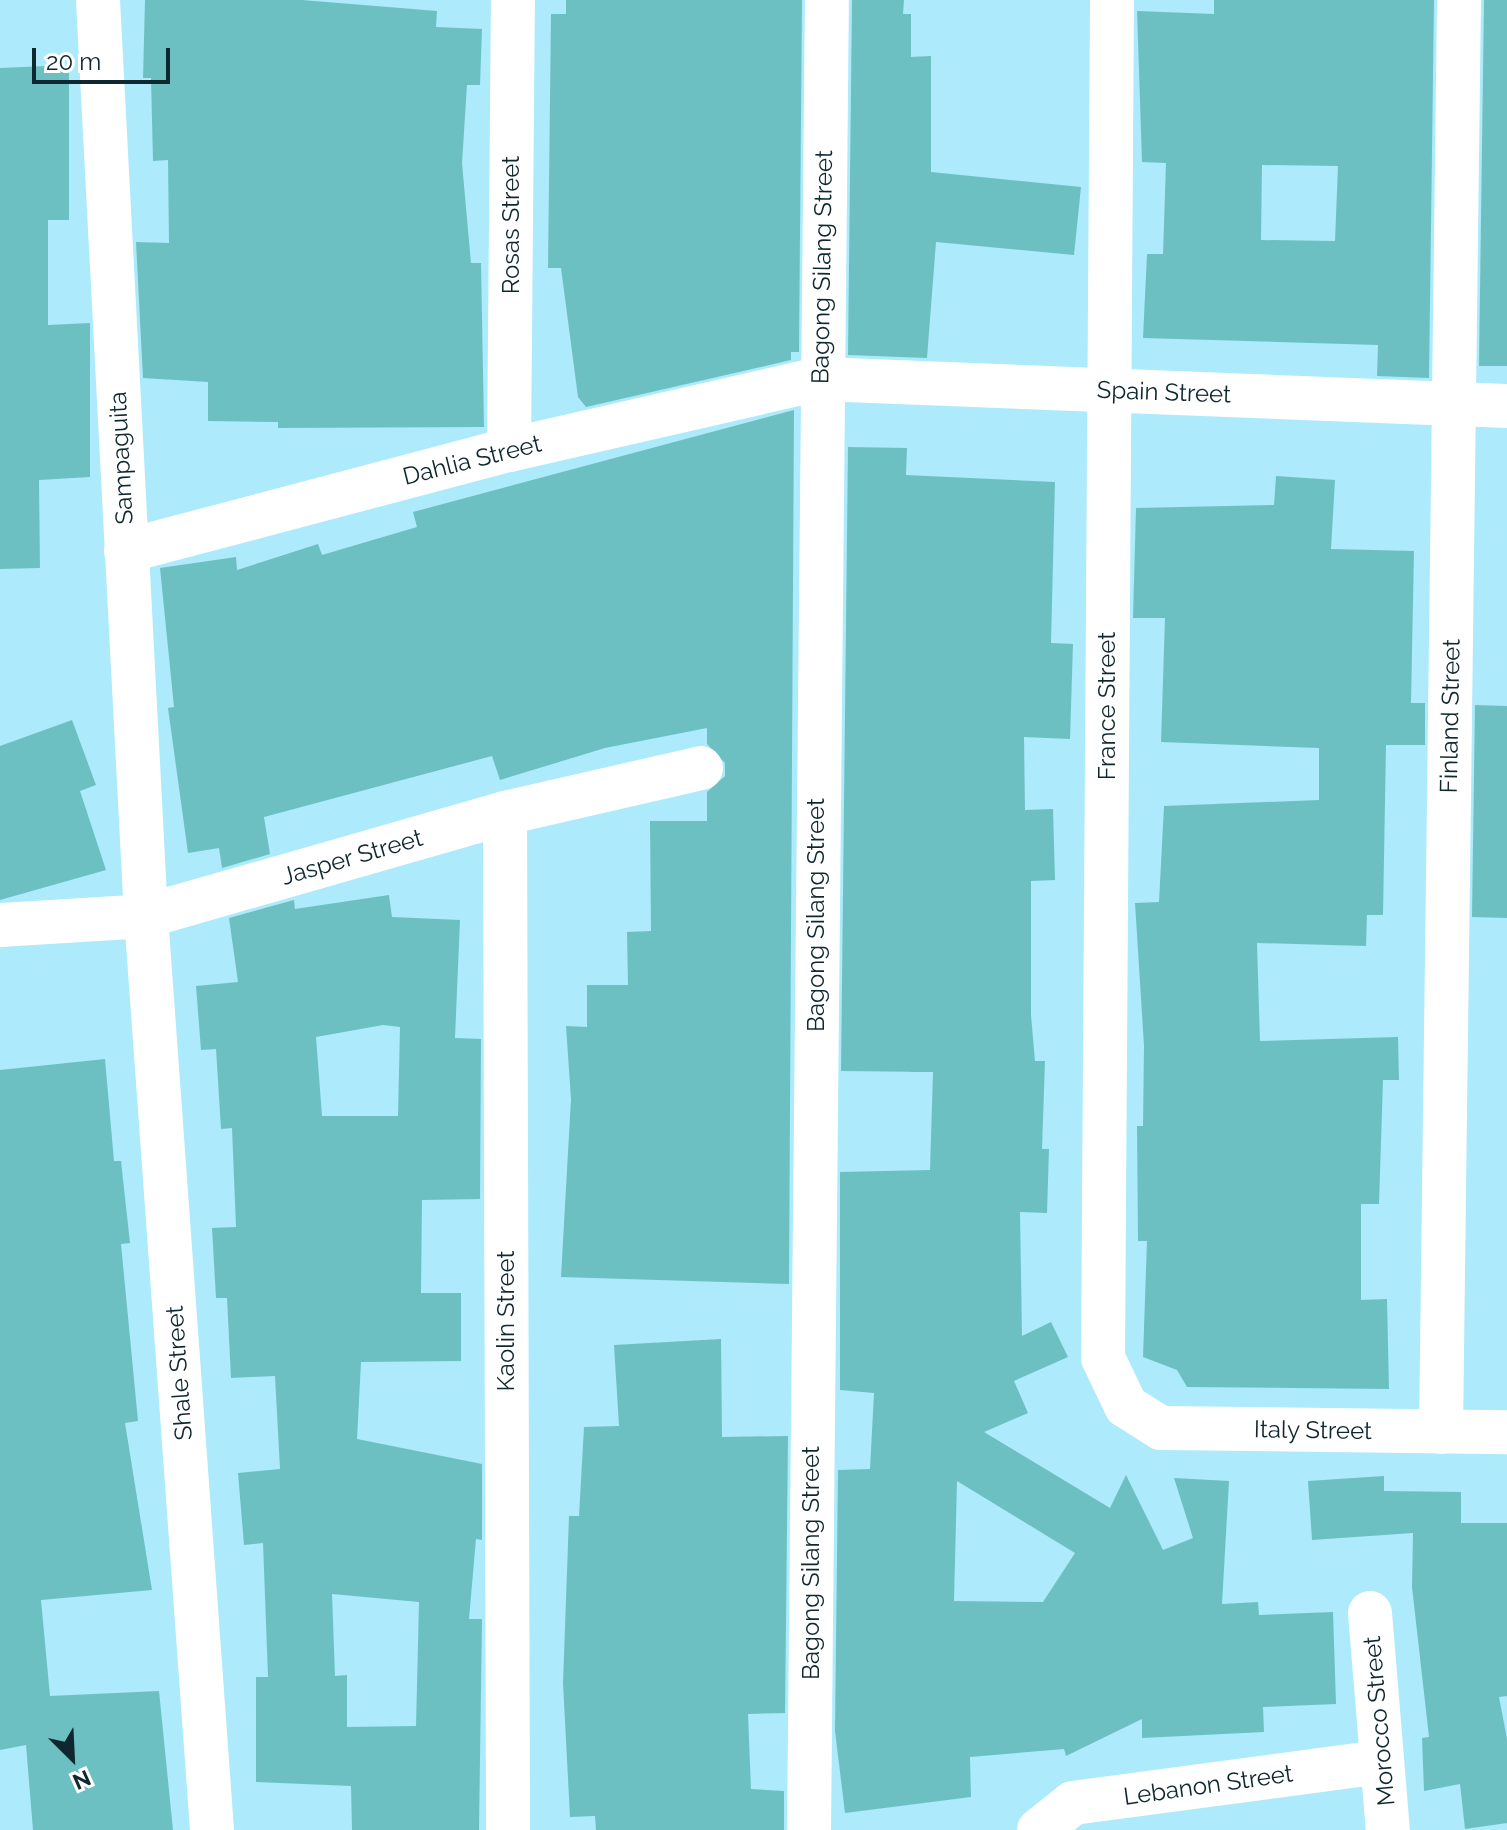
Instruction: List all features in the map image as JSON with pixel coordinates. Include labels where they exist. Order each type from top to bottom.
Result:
[{"type":"street","name":"Sampaguita","points":[[98,0],[146,916]]},
{"type":"street","name":"Rosas Street","points":[[509,450],[513,0]]},
{"type":"street","name":"Bagong Silang Street","points":[[809,1830],[820,379],[827,0]]},
{"type":"street","name":"France Street","points":[[1112,0],[1103,1358],[1126,1406]]},
{"type":"street","name":"Finland Street","points":[[1441,1432],[1459,0]]},
{"type":"street","name":"Dahlia Street","points":[[126,551],[509,450],[820,379]]},
{"type":"street","name":"Spain Street","points":[[820,379],[1507,406]]},
{"type":"street","name":"Jasper Street","points":[[0,925],[146,916],[505,813],[701,768]]},
{"type":"street","name":"Kaolin Street","points":[[505,813],[508,1830]]},
{"type":"street","name":"Shale Street","points":[[146,916],[212,1830]]},
{"type":"street","name":"Italy Street","points":[[1126,1406],[1161,1428],[1507,1432]]},
{"type":"street","name":"Morocco Street","points":[[1370,1613],[1388,1830]]},
{"type":"street","name":"Lebanon Street","points":[[1040,1826],[1073,1803],[1381,1762]]},
{"type":"building","points":[[145,0],[302,0],[437,11],[436,27],[482,29],[480,85],[467,85],[462,163],[471,263],[481,263],[484,427],[278,428],[278,422],[208,421],[208,382],[143,378],[136,242],[169,243],[168,160],[153,161],[151,78],[143,78]]},
{"type":"building","points":[[566,0],[802,0],[799,352],[791,352],[791,360],[586,407],[578,397],[561,268],[548,268],[551,14],[566,14]]},
{"type":"building","points":[[852,0],[904,0],[903,14],[911,14],[911,57],[931,56],[931,172],[1081,187],[1074,255],[936,242],[927,358],[848,355]]},
{"type":"building","points":[[1214,0],[1434,0],[1429,378],[1377,376],[1378,345],[1143,338],[1147,254],[1163,254],[1166,163],[1142,162],[1137,11],[1214,14]],"holes":[[[1262,165],[1338,166],[1335,241],[1261,240]]]},
{"type":"building","points":[[1484,0],[1507,0],[1507,366],[1479,366]]},
{"type":"building","points":[[69,65],[69,220],[48,220],[48,325],[90,323],[90,477],[39,480],[40,568],[0,569],[0,68]]},
{"type":"building","points":[[794,410],[789,1284],[561,1277],[571,1099],[566,1026],[587,1027],[587,985],[628,985],[627,932],[651,931],[650,821],[707,821],[707,792],[725,776],[725,763],[707,744],[707,728],[605,748],[500,780],[492,756],[264,817],[270,854],[222,868],[219,848],[188,853],[168,708],[174,707],[160,568],[236,557],[237,570],[318,544],[322,555],[417,527],[413,512]]},
{"type":"building","points":[[848,447],[907,448],[906,475],[1055,482],[1051,643],[1073,644],[1070,739],[1024,737],[1025,810],[1053,809],[1055,880],[1031,881],[1031,1015],[1035,1061],[1045,1061],[1042,1149],[1049,1149],[1047,1213],[1020,1212],[1022,1336],[1051,1322],[1068,1357],[1014,1381],[1028,1413],[984,1432],[1110,1508],[1126,1475],[1163,1550],[1193,1538],[1174,1478],[1229,1481],[1222,1604],[1258,1602],[1259,1615],[1333,1612],[1336,1704],[1263,1707],[1264,1732],[1142,1738],[1142,1719],[1066,1756],[1064,1749],[970,1757],[971,1797],[845,1813],[835,1731],[838,1470],[870,1469],[874,1393],[840,1390],[840,1172],[930,1170],[933,1072],[841,1071]],"holes":[[[957,1481],[1075,1553],[1043,1602],[954,1601]]]},
{"type":"building","points":[[1276,476],[1335,480],[1331,549],[1414,551],[1411,703],[1425,703],[1425,745],[1386,745],[1383,915],[1367,915],[1366,946],[1257,943],[1260,1041],[1398,1037],[1399,1080],[1383,1080],[1379,1204],[1361,1204],[1361,1300],[1387,1299],[1389,1389],[1187,1387],[1177,1370],[1143,1357],[1147,1241],[1138,1241],[1137,1126],[1143,1126],[1144,1046],[1135,903],[1159,902],[1164,806],[1319,800],[1319,748],[1161,742],[1165,618],[1133,618],[1136,508],[1274,505]]},
{"type":"building","points":[[1475,705],[1507,706],[1507,918],[1472,917]]},
{"type":"building","points":[[72,720],[96,785],[80,791],[106,870],[0,900],[0,746]]},
{"type":"building","points":[[389,895],[392,917],[460,920],[455,1038],[481,1039],[480,1199],[422,1200],[421,1293],[461,1293],[461,1361],[361,1362],[357,1439],[482,1464],[482,1540],[476,1539],[469,1619],[482,1619],[479,1830],[352,1830],[351,1786],[256,1782],[256,1677],[268,1677],[263,1543],[244,1545],[238,1473],[280,1469],[275,1376],[231,1378],[227,1298],[216,1298],[212,1228],[236,1227],[232,1128],[221,1129],[216,1049],[201,1050],[196,986],[238,982],[229,918],[294,900],[295,909]],"holes":[[[383,1025],[400,1027],[398,1116],[322,1116],[316,1037]],[[332,1594],[419,1602],[416,1726],[347,1727],[347,1675],[335,1676]]]},
{"type":"building","points":[[105,1059],[114,1161],[121,1161],[130,1243],[121,1244],[138,1421],[125,1423],[152,1590],[41,1600],[50,1696],[159,1691],[173,1830],[33,1830],[26,1745],[0,1750],[0,1070]]},
{"type":"building","points":[[721,1339],[722,1437],[788,1436],[785,1713],[748,1714],[751,1789],[784,1791],[784,1830],[596,1830],[595,1816],[570,1817],[563,1683],[569,1516],[579,1516],[584,1427],[619,1426],[614,1345]]},
{"type":"building","points":[[1384,1476],[1384,1491],[1461,1492],[1461,1523],[1507,1523],[1507,1696],[1499,1697],[1507,1739],[1507,1823],[1465,1829],[1460,1784],[1424,1791],[1422,1738],[1429,1737],[1412,1587],[1413,1533],[1312,1540],[1308,1481]]}]
